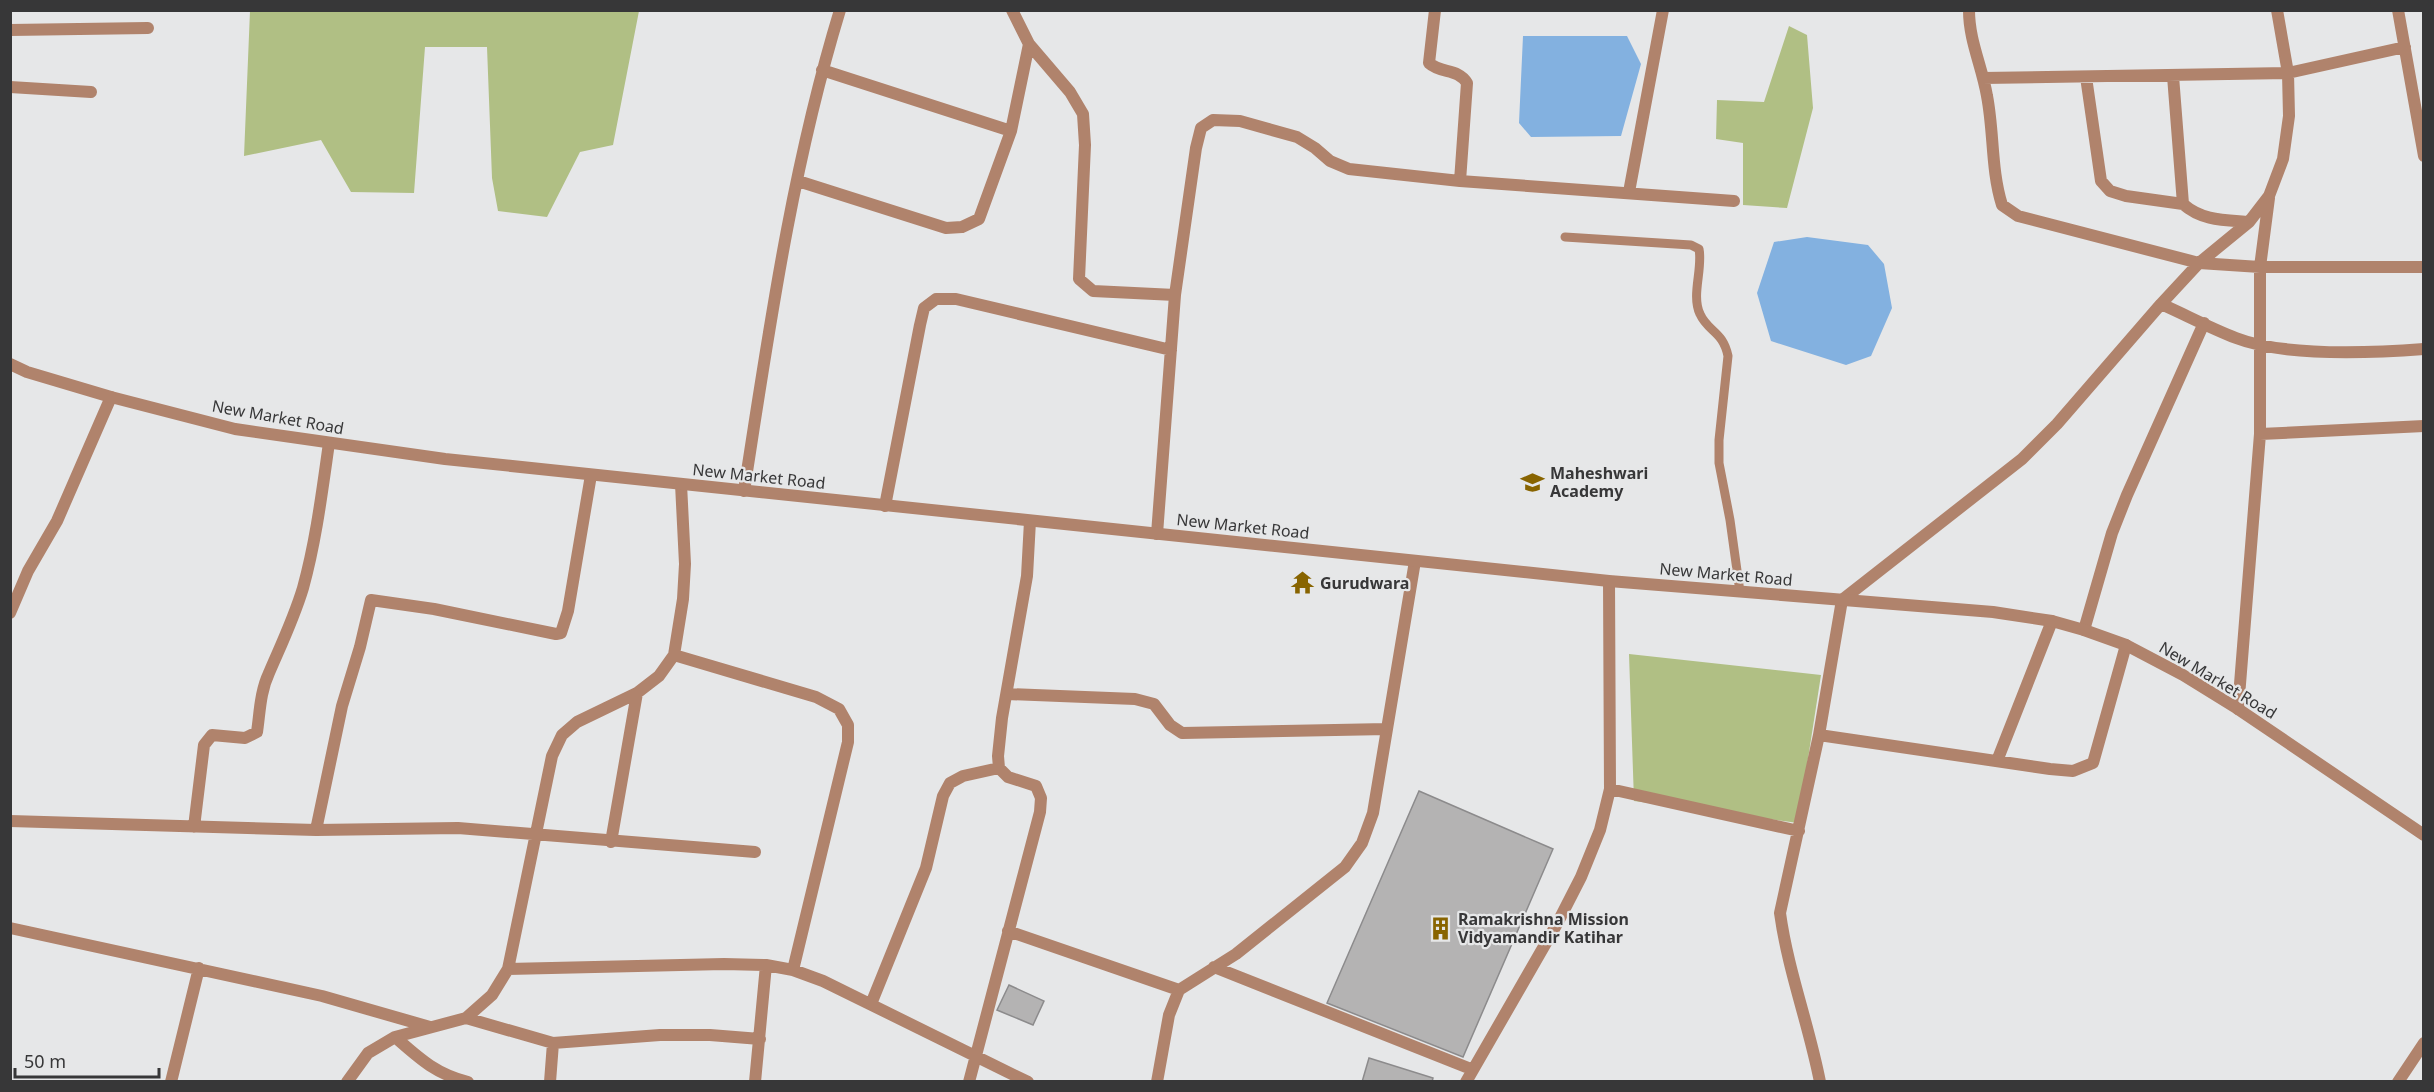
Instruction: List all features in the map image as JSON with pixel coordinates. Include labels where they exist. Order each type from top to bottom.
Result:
[{"type":"street","points":[[744,491],[779,272],[822,70],[840,10]]},
{"type":"street","points":[[1012,10],[1029,44],[1070,92],[1083,114],[1085,145],[1079,279],[1093,291],[1175,295]]},
{"type":"street","points":[[1435,10],[1429,63],[1436,69],[1455,72],[1463,76],[1467,83],[1460,181]]},
{"type":"street","points":[[1629,192],[1663,10]]},
{"type":"street","points":[[1969,10],[1973,48],[1987,96],[1996,186],[2002,205],[2018,216],[2199,262],[2260,267],[2424,267]]},
{"type":"street","points":[[2238,709],[2260,434],[2260,267],[2269,196],[2283,159],[2289,116],[2288,73],[2277,10]]},
{"type":"street","points":[[2398,10],[2424,156]]},
{"type":"street","points":[[10,30],[148,28]]},
{"type":"street","points":[[798,181],[946,228],[962,227],[979,219],[1011,131],[1029,44]]},
{"type":"street","points":[[1983,78],[2288,73],[2405,47]]},
{"type":"street","points":[[822,70],[1011,131]]},
{"type":"street","points":[[2173,76],[2183,204]]},
{"type":"street","points":[[2086,77],[2101,181],[2110,191],[2126,196],[2183,204],[2192,212],[2210,219],[2249,222]]},
{"type":"street","points":[[10,87],[91,92]]},
{"type":"street","points":[[1157,534],[1175,295],[1196,148],[1201,128],[1213,120],[1240,121],[1297,137],[1330,161],[1349,169],[1460,181],[1734,201]]},
{"type":"street","points":[[1820,1082],[1815,1054],[1784,942],[1780,913],[1799,831],[1842,600],[2022,459],[2057,424],[2199,262],[2249,222],[2269,196]]},
{"type":"street","points":[[885,506],[922,316],[924,308],[936,299],[956,299],[1171,350]]},
{"type":"street","points":[[2161,304],[2236,338],[2260,345],[2312,351],[2424,349]]},
{"type":"street","points":[[2084,630],[2112,534],[2127,495],[2204,323]]},
{"type":"street","name":"New Market Road","points":[[10,364],[27,372],[111,397],[235,429],[445,459],[1609,581],[1993,612],[2052,621],[2126,645],[2183,675],[2238,709],[2424,836]]},
{"type":"street","points":[[10,613],[28,571],[57,521],[111,397]]},
{"type":"street","points":[[2260,434],[2424,426]]},
{"type":"street","points":[[194,827],[204,745],[212,735],[245,738],[257,732],[261,697],[268,674],[279,654],[304,586],[314,542],[329,443]]},
{"type":"street","points":[[316,830],[342,706],[371,600],[424,607],[556,634],[561,633],[569,602],[591,475]]},
{"type":"street","points":[[347,1082],[368,1053],[395,1037],[466,1018],[492,995],[508,969],[552,756],[562,735],[578,722],[637,693],[659,676],[674,655],[683,599],[685,564],[681,484]]},
{"type":"street","points":[[969,1082],[974,1055],[1040,812],[1041,798],[1036,786],[1008,777],[999,768],[998,756],[1027,576],[1030,521]]},
{"type":"street","points":[[1157,1082],[1169,1015],[1179,990],[1236,954],[1345,867],[1362,843],[1373,813],[1415,561]]},
{"type":"street","points":[[1466,1082],[1471,1069],[1558,922],[1581,877],[1600,830],[1610,789],[1609,581]]},
{"type":"street","points":[[1997,761],[2052,621]]},
{"type":"street","points":[[1818,735],[2073,771],[2092,763],[2126,645]]},
{"type":"street","points":[[674,655],[816,697],[839,708],[848,725],[848,742],[793,970]]},
{"type":"street","points":[[611,842],[637,693]]},
{"type":"street","points":[[1007,694],[1135,699],[1154,704],[1170,725],[1182,733],[1387,729]]},
{"type":"street","points":[[871,1004],[926,868],[943,796],[950,783],[963,776],[999,768]]},
{"type":"street","points":[[1610,789],[1799,831]]},
{"type":"street","points":[[10,821],[316,830],[458,828],[755,852]]},
{"type":"street","points":[[10,928],[322,996],[431,1027]]},
{"type":"street","points":[[1008,931],[1179,990]]},
{"type":"street","points":[[508,969],[724,964],[766,965],[793,970],[823,981],[1028,1082]]},
{"type":"street","points":[[755,1082],[766,965]]},
{"type":"street","points":[[1214,967],[1471,1069]]},
{"type":"street","points":[[171,1082],[199,968]]},
{"type":"street","points":[[466,1018],[553,1043],[660,1035],[760,1038]]},
{"type":"street","points":[[395,1037],[430,1067],[447,1077],[468,1082]]},
{"type":"street","points":[[550,1082],[553,1043]]},
{"type":"street","points":[[2398,1082],[2424,1044]]},
{"type":"lane","points":[[1565,237],[1691,245],[1699,249],[1701,257],[1697,303],[1700,314],[1725,343],[1728,356],[1719,440],[1719,463],[1730,519],[1740,592]]},
{"type":"green space","points":[[250,10],[639,11],[613,145],[580,152],[547,217],[498,211],[492,178],[487,47],[425,47],[414,193],[351,192],[321,140],[244,156]]},
{"type":"green space","points":[[1789,26],[1807,35],[1813,108],[1787,208],[1743,205],[1743,143],[1716,139],[1717,100],[1764,102]]},
{"type":"green space","points":[[1629,654],[1821,675],[1798,823],[1634,801]]},
{"type":"water","points":[[1523,36],[1627,36],[1641,64],[1621,136],[1531,137],[1519,123]]},
{"type":"water","points":[[1807,237],[1868,245],[1884,264],[1892,308],[1871,356],[1846,365],[1771,341],[1757,293],[1774,242]]},
{"type":"building","name":"Ramakrishna Mission Vidyamandir Katihar","points":[[1419,791],[1553,849],[1463,1057],[1327,1003]]},
{"type":"building","points":[[1009,985],[1044,1001],[1033,1025],[997,1010]]},
{"type":"building","points":[[1369,1058],[1433,1078],[1432,1082],[1362,1082]]},
{"type":"place","name":"Maheshwari Academy","points":[[1532,482]]},
{"type":"place","name":"Gurudwara","points":[[1302,583]]},
{"type":"place","name":"Ramakrishna Mission Vidyamandir Katihar","points":[[1440,928]]}]
